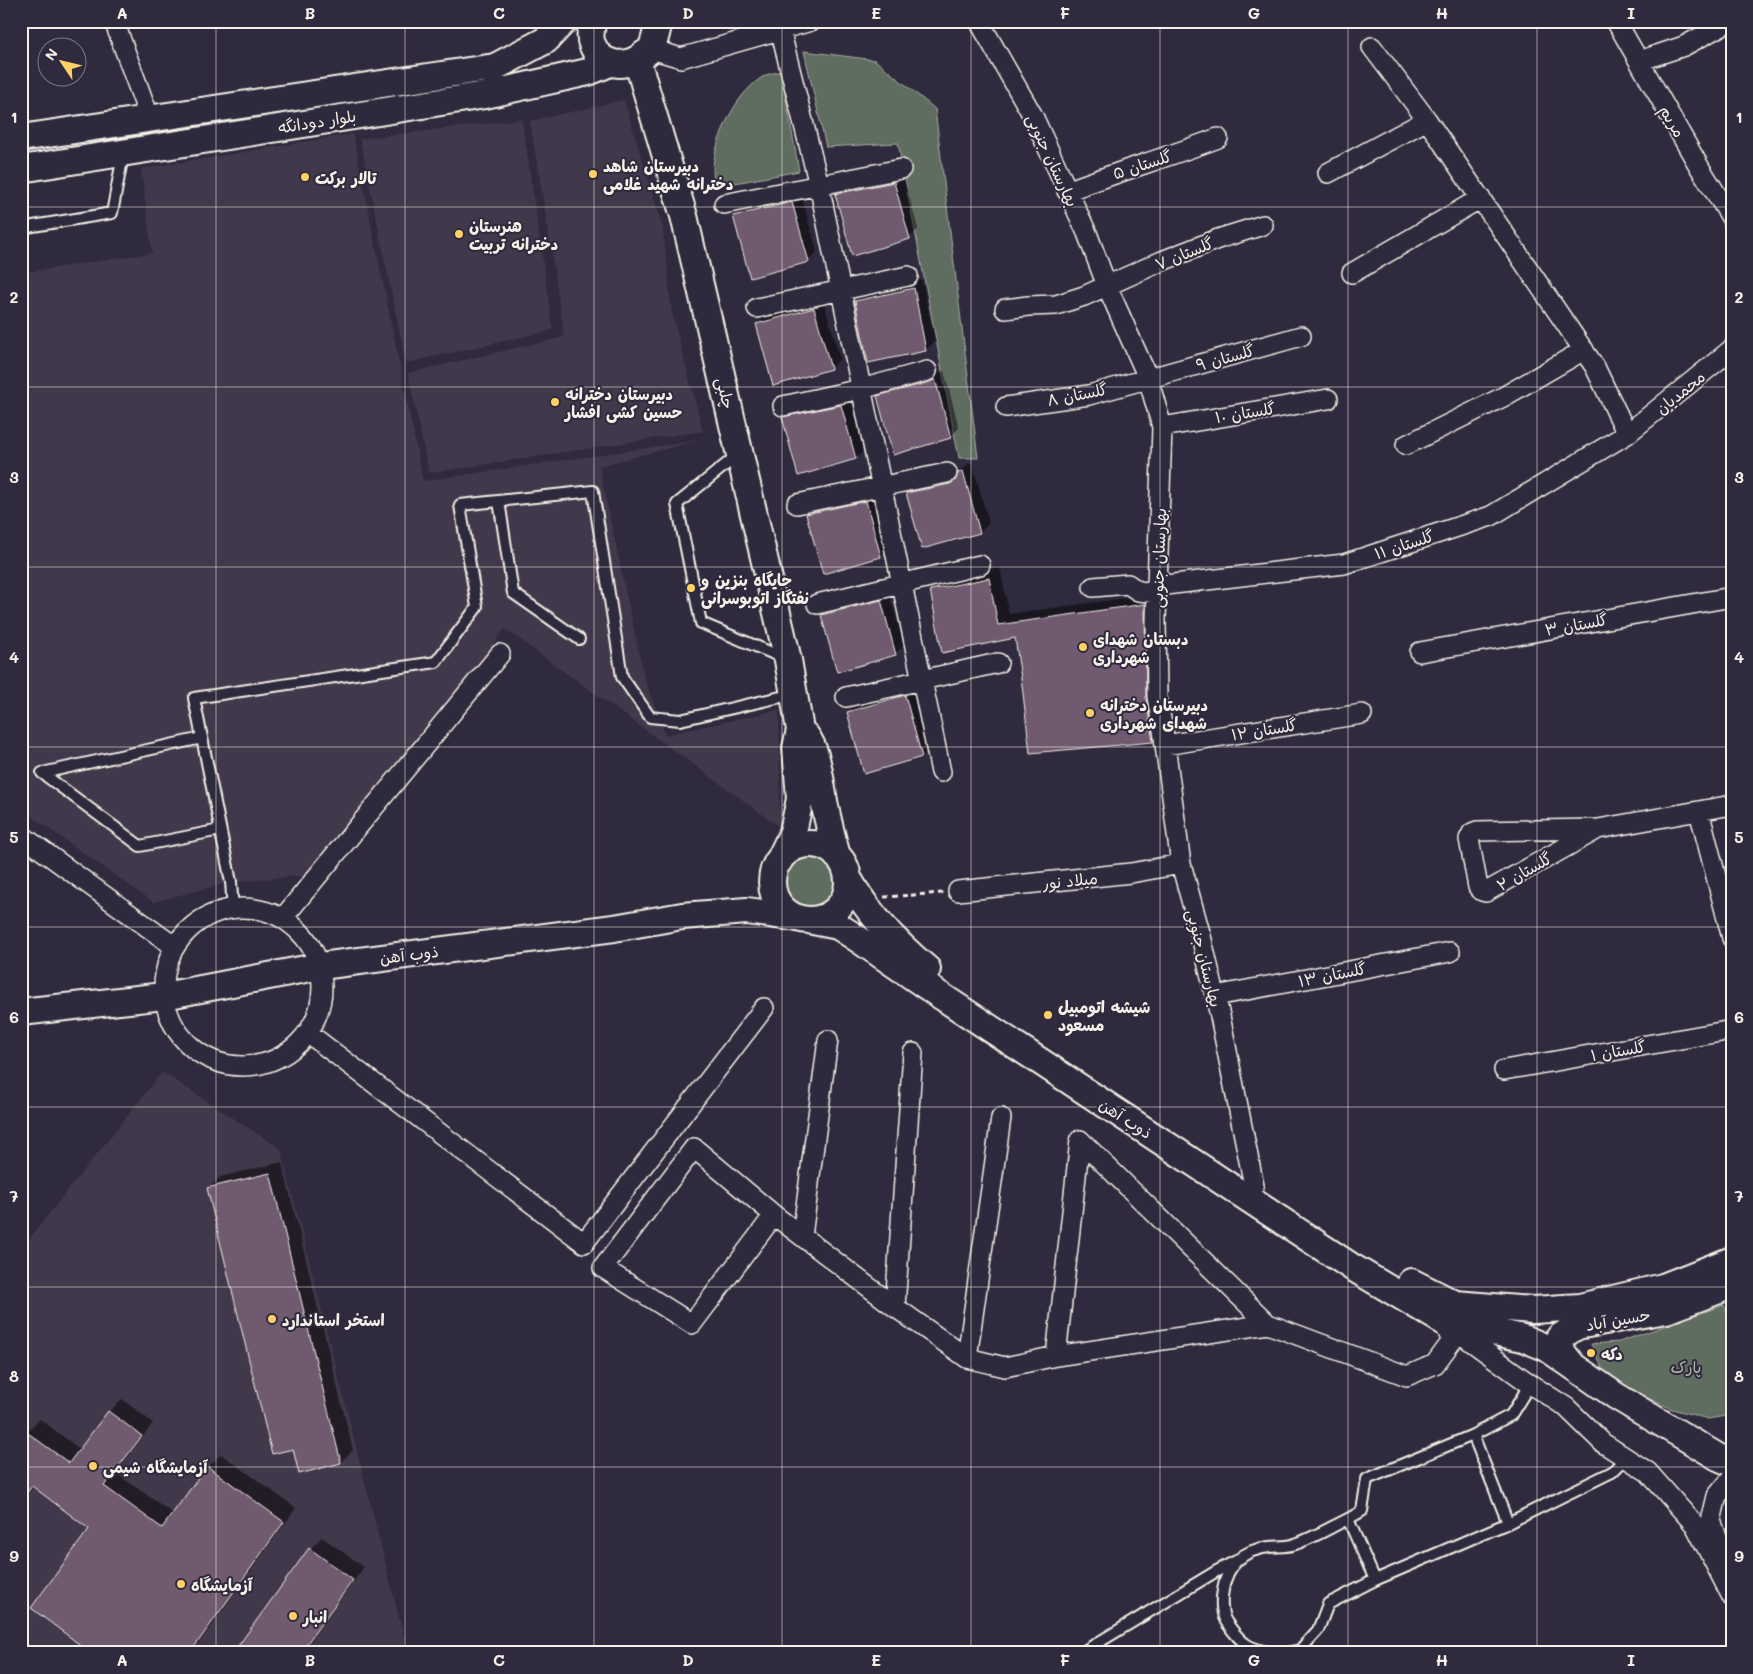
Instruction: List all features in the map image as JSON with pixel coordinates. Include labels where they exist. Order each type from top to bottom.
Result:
[{"type":"main road","name":"بلوار دودانگه","points":[[21,138],[102,124],[150,119],[495,67],[546,40],[564,21]]},
{"type":"main road","points":[[593,21],[591,43],[598,55],[610,63]]},
{"type":"main road","points":[[644,54],[659,21]]},
{"type":"main road","name":"بلوار دودانگه","points":[[21,169],[485,95],[588,72],[610,63],[627,64],[644,54]]},
{"type":"main road","name":"چلبی","points":[[644,54],[788,660],[800,730]]},
{"type":"main road","points":[[150,119],[159,147]]},
{"type":"main road","points":[[800,730],[810,741],[826,812],[848,878],[844,898],[838,907],[829,915],[819,919],[803,919],[787,913],[779,904],[774,893],[772,881],[774,869],[793,832],[800,799],[796,748],[800,730]]},
{"type":"main road","points":[[778,861],[796,847],[818,846],[828,849],[848,878]]},
{"type":"main road","name":"ذوب آهن","points":[[848,878],[888,933],[908,953],[941,980],[1250,1191],[1352,1267],[1449,1312]]},
{"type":"main road","name":"ذوب آهن","points":[[21,1012],[164,996],[321,966],[614,928],[682,916],[747,911],[803,919],[838,926],[936,992],[1250,1191]]},
{"type":"main road","name":"حسین آباد","points":[[1449,1312],[1580,1307],[1663,1287],[1732,1260]]},
{"type":"main road","name":"حسین آباد","points":[[1574,1368],[1562,1352],[1560,1337],[1577,1326],[1666,1310],[1732,1285]]},
{"type":"main road","points":[[1449,1312],[1547,1348],[1574,1368],[1661,1423],[1718,1457],[1732,1463]]},
{"type":"street","points":[[114,21],[150,119]]},
{"type":"street","points":[[644,54],[681,58],[811,21]]},
{"type":"street","name":"بهارستان جنوبی","points":[[979,21],[1033,116],[1087,233],[1107,286],[1148,378],[1162,426],[1157,590],[1157,697],[1166,745],[1181,864],[1215,996],[1250,1191]]},
{"type":"street","name":"مریم","points":[[1616,21],[1700,168],[1732,219]]},
{"type":"street","points":[[1639,61],[1684,46],[1730,21]]},
{"type":"street","points":[[780,29],[841,290],[941,772]]},
{"type":"street","points":[[1372,47],[1427,120],[1584,350],[1595,367],[1627,434]]},
{"type":"street","points":[[1328,173],[1427,120]]},
{"type":"street","name":"گلستان ۵","points":[[1066,190],[1218,138]]},
{"type":"street","points":[[724,204],[901,169]]},
{"type":"street","points":[[1352,273],[1481,198]]},
{"type":"street","name":"گلستان ۷","points":[[1005,309],[1028,306],[1056,306],[1218,239],[1263,225]]},
{"type":"street","points":[[757,308],[908,276]]},
{"type":"street","name":"گلستان ۹","points":[[1148,378],[1302,336]]},
{"type":"street","name":"محمدیان","points":[[1627,434],[1732,349]]},
{"type":"street","points":[[1406,445],[1503,397],[1584,350]]},
{"type":"street","points":[[783,406],[861,389],[927,371]]},
{"type":"street","name":"گلستان ۸","points":[[1006,407],[1089,394],[1148,378]]},
{"type":"street","name":"گلستان ۱۰","points":[[1162,426],[1328,399]]},
{"type":"street","name":"گلستان ۱۱","points":[[1157,590],[1344,564],[1491,516],[1627,434]]},
{"type":"street","points":[[797,504],[946,473]]},
{"type":"street","points":[[817,604],[902,582],[980,565]]},
{"type":"street","points":[[1093,587],[1128,584],[1138,591],[1157,590]]},
{"type":"street","name":"گلستان ۳","points":[[1420,652],[1732,597]]},
{"type":"street","points":[[283,918],[500,654]]},
{"type":"street","points":[[846,697],[998,664]]},
{"type":"street","name":"گلستان ۱۲","points":[[1166,745],[1362,714]]},
{"type":"street","name":"گلستان ۲","points":[[1598,829],[1486,892],[1478,887],[1469,839],[1477,831],[1598,829],[1732,805]]},
{"type":"street","points":[[1700,811],[1732,938]]},
{"type":"street","points":[[21,835],[175,947]]},
{"type":"street","name":"میلاد نور","points":[[958,891],[1130,873],[1181,864]]},
{"type":"street","points":[[242,908],[268,912],[283,918],[292,925],[318,955],[321,966],[322,995],[315,1020],[308,1033],[281,1056],[257,1065],[232,1066],[208,1058],[187,1043],[172,1023],[164,996],[166,972],[175,947],[193,927],[216,913],[242,908]]},
{"type":"street","name":"گلستان ۱۳","points":[[1215,996],[1450,952]]},
{"type":"street","points":[[308,1033],[584,1243],[764,1008]]},
{"type":"street","name":"گلستان ۱","points":[[1504,1070],[1732,1030]]},
{"type":"street","points":[[802,1236],[828,1040]]},
{"type":"street","points":[[895,1308],[913,1053]]},
{"type":"street","points":[[967,1358],[1001,1118]]},
{"type":"street","points":[[1056,1356],[1080,1140],[1268,1324],[1407,1376],[1435,1364],[1452,1342],[1449,1312]]},
{"type":"street","points":[[774,1215],[692,1324],[603,1268],[694,1148],[774,1215],[895,1308],[967,1358],[1005,1366],[1056,1356],[1268,1324]]},
{"type":"street","points":[[1449,1312],[1530,1384],[1566,1407],[1603,1443],[1625,1459],[1648,1472],[1695,1524],[1732,1597]]},
{"type":"street","points":[[1732,1478],[1717,1496],[1711,1521],[1732,1575]]},
{"type":"lane","points":[[21,228],[112,213],[123,152]]},
{"type":"lane","points":[[740,453],[677,504],[701,623],[788,660]]},
{"type":"lane","points":[[233,910],[231,882],[194,698],[436,662],[477,607],[460,505],[593,491],[622,677],[650,716],[680,720],[794,694]]},
{"type":"lane","points":[[499,501],[512,592],[579,639]]},
{"type":"lane","points":[[202,738],[42,773],[140,846],[220,830]]},
{"type":"lane","points":[[1082,1653],[1246,1554],[1266,1547],[1292,1545],[1362,1512],[1368,1479],[1473,1435],[1511,1415],[1530,1384]]},
{"type":"lane","points":[[1473,1435],[1508,1522]]},
{"type":"lane","points":[[1286,1653],[1300,1650],[1318,1630],[1328,1604],[1375,1580],[1508,1522],[1612,1472],[1625,1459]]},
{"type":"lane","points":[[1348,1519],[1375,1580]]},
{"type":"lane","points":[[1234,1562],[1224,1580],[1221,1598],[1224,1620],[1238,1640],[1259,1651],[1277,1653]]},
{"type":"lane","points":[[21,1649],[27,1653]]},
{"type":"path","points":[[848,878],[958,891]]},
{"type":"shaded area","points":[[624,100],[663,228],[672,313],[703,431],[429,473],[408,373],[564,337],[530,121]]},
{"type":"shaded area","name":"هنرستان دخترانه تربیت","points":[[522,119],[553,330],[406,363],[360,139]]},
{"type":"shaded area","points":[[353,134],[423,481],[700,440],[599,466],[644,677],[665,735],[779,710],[780,827],[505,629],[318,874],[231,882],[153,902],[21,809],[21,273],[152,253],[141,169]]},
{"type":"shaded area","points":[[162,1072],[281,1149],[408,1653],[21,1653],[21,1249]]},
{"type":"green space","points":[[804,51],[875,60],[935,109],[978,458],[959,458],[898,143],[826,147]]},
{"type":"green space","points":[[781,71],[799,171],[714,187],[714,159],[721,135],[732,111],[747,90],[756,82],[766,75]]},
{"type":"green space","points":[[811,849],[823,853],[832,859],[839,867],[842,875],[842,885],[839,894],[824,912],[784,903],[778,884],[778,876],[785,861],[792,855]]},
{"type":"green space","name":"پارک","points":[[1724,1305],[1732,1326],[1732,1415],[1708,1419],[1672,1409],[1625,1388],[1606,1376],[1591,1344],[1619,1342]]},
{"type":"building","points":[[894,182],[910,239],[852,256],[835,194]]},
{"type":"building","points":[[792,202],[809,262],[750,278],[733,216]]},
{"type":"building","points":[[914,288],[926,351],[868,363],[855,301]]},
{"type":"building","points":[[814,308],[831,369],[773,386],[756,324]]},
{"type":"building","points":[[935,379],[951,438],[893,455],[877,396]]},
{"type":"building","points":[[841,405],[856,459],[798,476],[782,417]]},
{"type":"building","points":[[963,471],[980,533],[922,549],[906,493],[950,484],[955,481],[958,473]]},
{"type":"building","points":[[866,501],[881,557],[823,574],[806,514]]},
{"type":"building","points":[[989,578],[998,625],[1145,604],[1146,697],[1153,742],[1030,753],[1015,638],[942,653],[930,590]]},
{"type":"building","points":[[881,600],[896,655],[837,672],[821,615]]},
{"type":"building","points":[[905,695],[922,757],[864,774],[847,712]]},
{"type":"building","name":"استخر استاندارد","points":[[270,1173],[341,1463],[299,1474],[293,1449],[272,1454],[207,1188]]},
{"type":"building","points":[[108,1411],[142,1436],[104,1486],[162,1528],[207,1466],[284,1522],[190,1653],[88,1653],[31,1608],[89,1529],[32,1486],[21,1501],[21,1428],[69,1463]]},
{"type":"building","name":"انبار","points":[[309,1548],[353,1580],[300,1653],[233,1653]]},
{"type":"place","name":"دبیرستان شاهد دخترانه شهید غلامی","points":[[593,174]]},
{"type":"place","name":"تالار برکت","points":[[305,177]]},
{"type":"place","name":"هنرستان دخترانه تربیت","points":[[459,234]]},
{"type":"place","name":"دبیرستان دخترانه حسین کشی افشار","points":[[555,402]]},
{"type":"place","name":"جایگاه بنزین و نفتگاز اتوبوسرانی","points":[[691,588]]},
{"type":"place","name":"دبستان شهدای شهرداری","points":[[1083,647]]},
{"type":"place","name":"دبیرستان دخترانه شهدای شهرداری","points":[[1090,713]]},
{"type":"place","name":"شیشه اتومبیل مسعود","points":[[1048,1015]]},
{"type":"place","name":"استخر استاندارد","points":[[272,1319]]},
{"type":"place","name":"دکه","points":[[1591,1353]]},
{"type":"place","name":"آزمایشگاه شیمی","points":[[93,1466]]},
{"type":"place","name":"آزمایشگاه","points":[[181,1584]]},
{"type":"place","name":"انبار","points":[[293,1616]]}]
